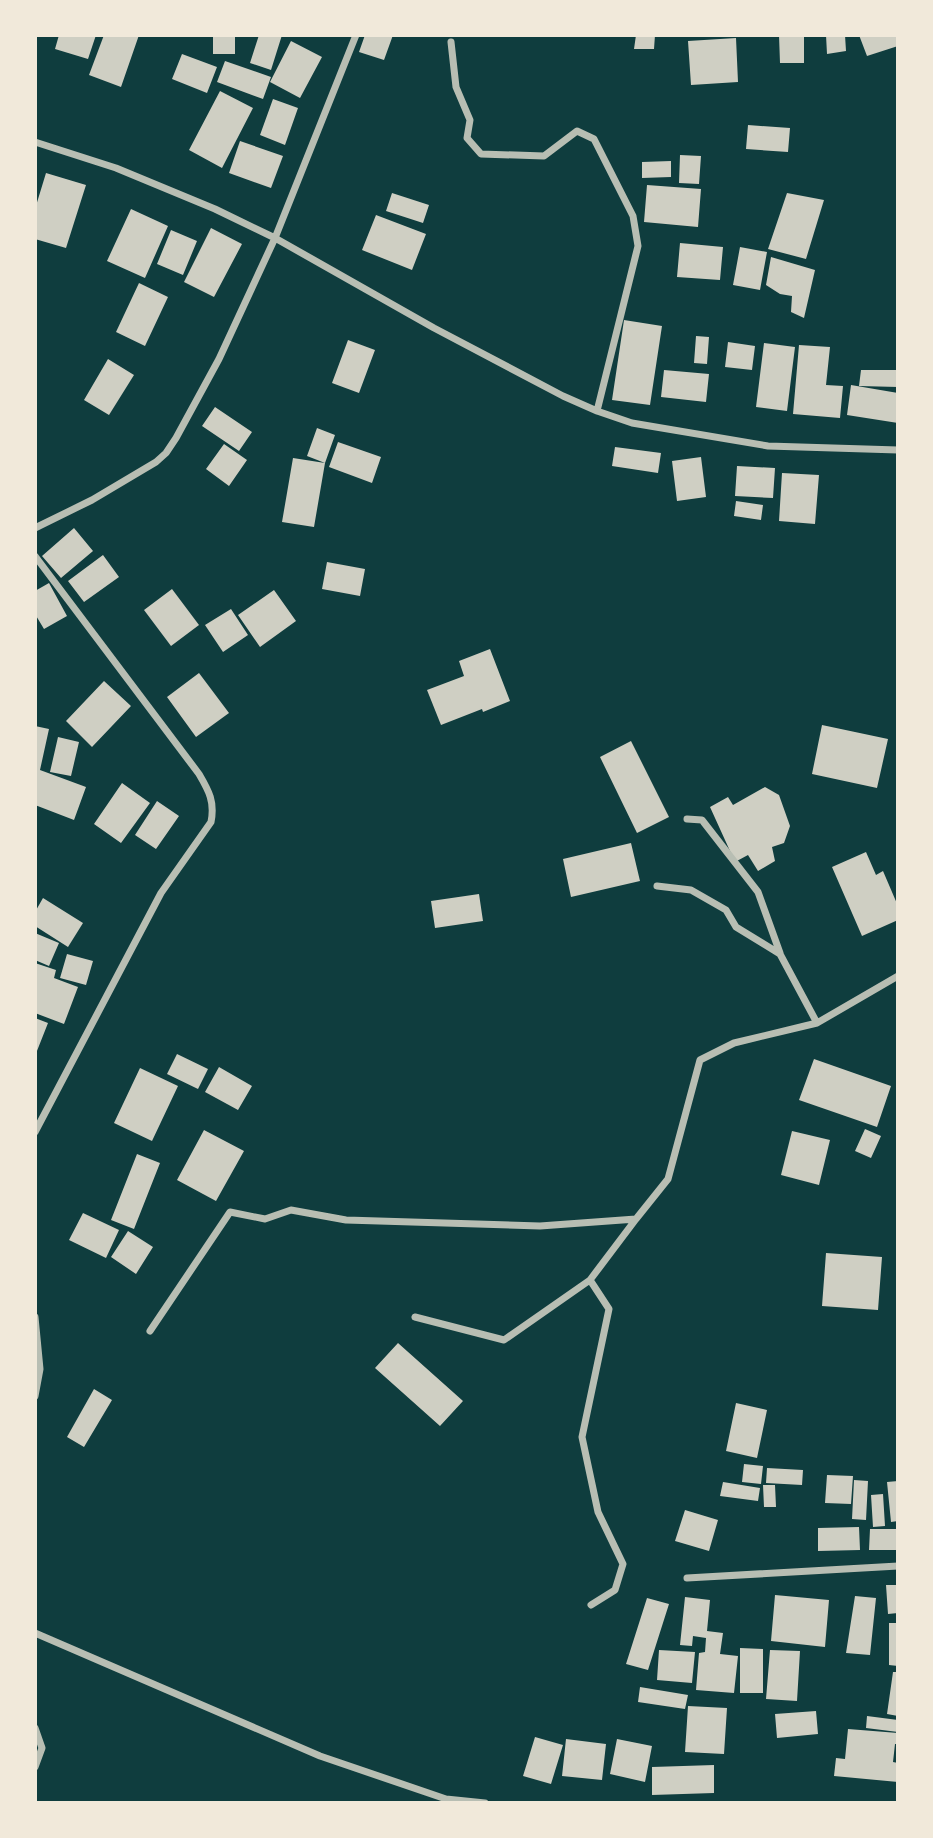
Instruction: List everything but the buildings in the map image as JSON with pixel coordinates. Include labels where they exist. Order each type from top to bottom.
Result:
[{"type":"street","points":[[35,527],[92,500],[156,462],[166,453],[219,359],[275,239],[356,35]]},
{"type":"street","points":[[452,42],[456,87],[470,120],[467,138],[481,153],[544,156],[577,131],[594,139],[634,216],[638,246],[597,411]]},
{"type":"street","points":[[35,142],[116,168],[215,209],[563,396],[597,411],[632,423],[768,446],[898,450]]},
{"type":"street","points":[[35,556],[199,774],[211,794],[214,808],[211,822],[161,893],[35,1132]]},
{"type":"street","points":[[687,819],[702,820],[758,892],[780,954],[817,1023]]},
{"type":"street","points":[[657,886],[691,890],[726,910],[736,927],[780,954]]},
{"type":"street","points":[[415,1317],[504,1340],[590,1280],[668,1179],[700,1060],[734,1043],[817,1023],[898,976]]},
{"type":"street","points":[[150,1331],[230,1212],[264,1219],[291,1210],[346,1220],[540,1226],[636,1219]]},
{"type":"street","points":[[590,1280],[610,1309],[582,1437],[598,1512],[623,1564],[615,1590],[591,1605]]},
{"type":"street","points":[[35,1317],[40,1369],[35,1396]]},
{"type":"street","points":[[687,1578],[898,1566]]},
{"type":"street","points":[[35,1633],[320,1756],[444,1801],[485,1803]]},
{"type":"street","points":[[35,1728],[43,1748],[35,1766]]}]
